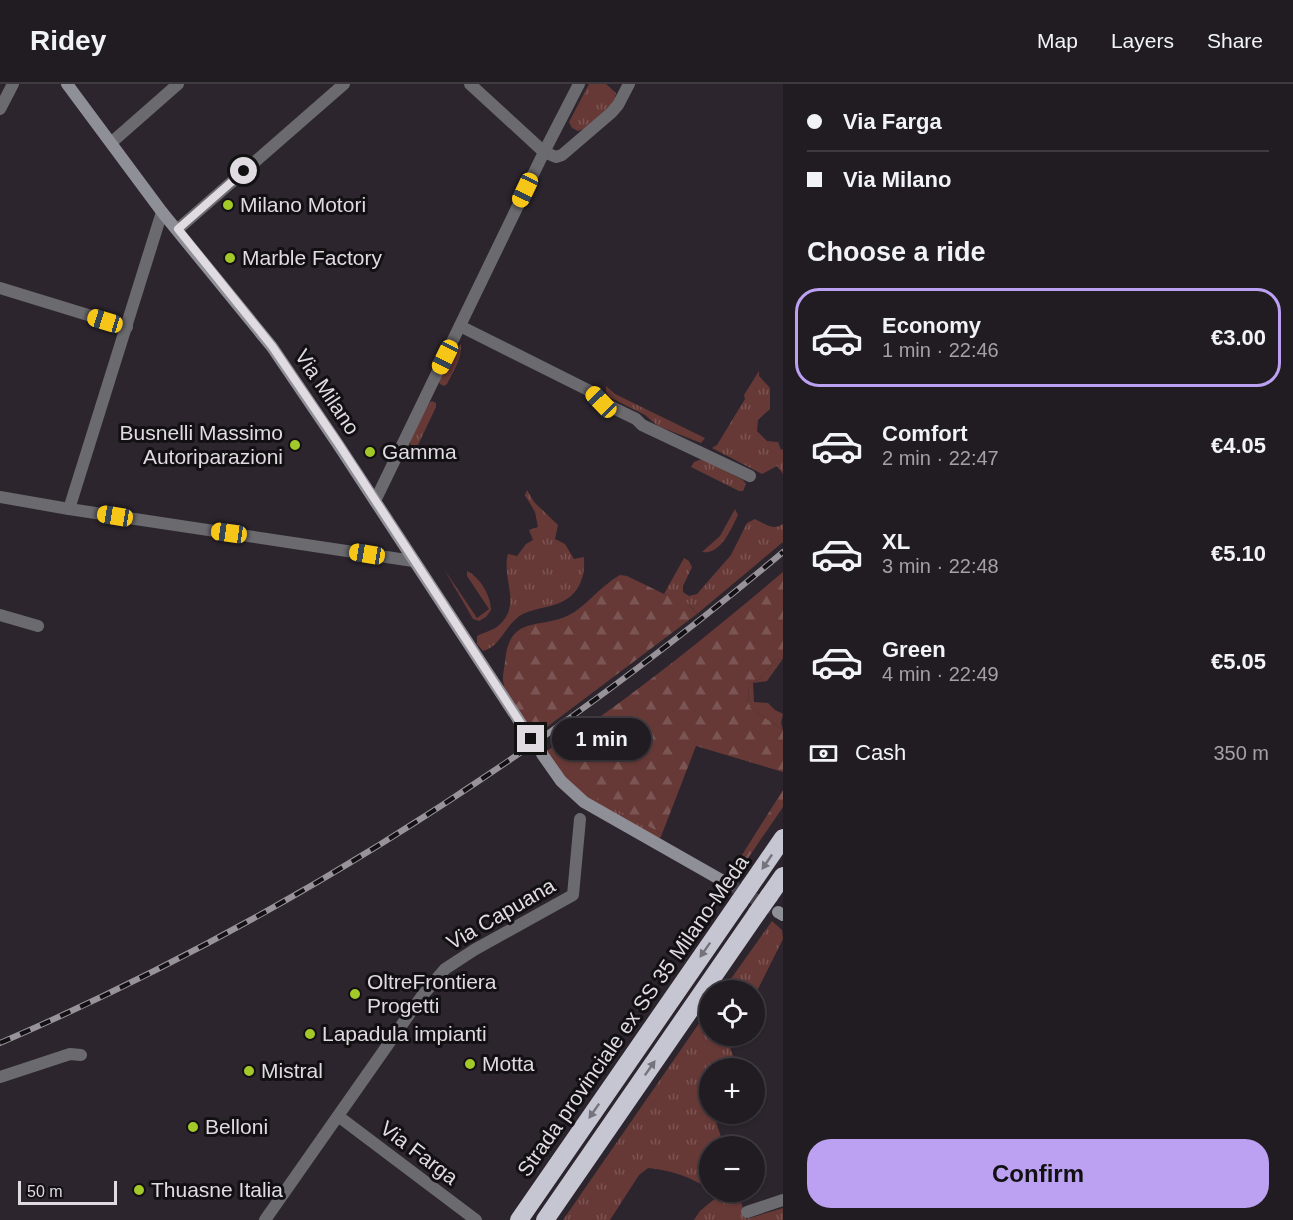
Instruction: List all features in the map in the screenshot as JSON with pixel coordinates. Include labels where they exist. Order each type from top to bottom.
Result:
[{"type":"highway","name":"Strada provinciale ex SS 35 Milano-Meda","points":[[519,1220],[783,838]]},
{"type":"highway","name":"Strada provinciale ex SS 35 Milano-Meda","points":[[545,1220],[757,913],[776,908],[783,876]]},
{"type":"street","points":[[0,109],[13,84]]},
{"type":"street","name":"Via Milano","points":[[67,84],[162,212],[272,346],[531,739]]},
{"type":"street","points":[[112,142],[178,84]]},
{"type":"street","points":[[178,229],[344,84]]},
{"type":"street","points":[[470,84],[544,152],[556,157],[562,155],[615,109],[629,84]]},
{"type":"street","points":[[375,501],[579,84]]},
{"type":"street","points":[[69,509],[162,212]]},
{"type":"street","points":[[0,288],[127,327]]},
{"type":"street","points":[[460,326],[592,392],[601,402],[636,419],[642,425],[668,439],[698,450],[750,476]]},
{"type":"street","points":[[0,497],[413,561]]},
{"type":"street","points":[[0,615],[38,626]]},
{"type":"street","points":[[542,754],[561,781],[584,802],[730,885]]},
{"type":"street","name":"Via Capuana","points":[[338,1116],[423,996],[445,969],[474,950],[573,895],[580,819]]},
{"type":"street","points":[[0,1077],[70,1053],[81,1055]]},
{"type":"street","points":[[265,1220],[338,1116]]},
{"type":"street","name":"Via Farga","points":[[338,1116],[476,1220]]},
{"type":"street","points":[[747,1212],[783,1200]]},
{"type":"green space","points":[[589,84],[606,84],[616,93],[614,103],[584,129],[578,131],[572,128],[569,122]]},
{"type":"green space","points":[[461,343],[457,364],[444,386],[439,381]]},
{"type":"green space","points":[[759,371],[759,376],[770,388],[770,409],[758,420],[757,431],[767,441],[778,442],[781,450],[783,449],[783,474],[777,466],[762,474],[712,448],[717,445]]},
{"type":"green space","points":[[606,386],[615,394],[705,438],[701,443],[658,426],[645,415],[609,397]]},
{"type":"green space","points":[[432,401],[436,403],[436,407],[417,447],[414,448],[410,444],[411,438]]},
{"type":"green space","points":[[702,459],[743,480],[746,484],[743,491],[691,467],[694,462]]},
{"type":"green space","points":[[527,490],[534,502],[558,525],[555,539],[565,544],[574,559],[584,557],[583,576],[576,591],[564,601],[519,616],[493,646],[483,651],[477,644],[477,636],[498,626],[509,609],[508,554],[517,556],[526,544],[533,540],[529,530],[538,527],[535,512],[525,495]]},
{"type":"green space","points":[[735,509],[738,515],[724,540],[715,549],[702,552],[720,536]]},
{"type":"green space","points":[[755,519],[772,527],[783,524],[783,542],[697,614],[683,601],[664,594],[684,558],[692,567],[683,586],[683,592],[689,596],[697,594],[731,555],[747,523]]},
{"type":"green space","points":[[444,569],[477,618],[489,609],[467,576],[467,571],[480,582],[491,605],[491,610],[486,617],[479,621],[473,619]]},
{"type":"green space","points":[[783,572],[783,658],[782,660],[776,659],[760,679],[748,684],[749,707],[783,730],[783,772],[696,746],[662,834],[584,789],[558,764],[548,750],[579,732],[632,694]]},
{"type":"green space","points":[[620,575],[627,576],[664,594],[684,599],[697,614],[535,736],[504,685],[503,675],[512,637],[527,626],[569,615]]},
{"type":"green space","points":[[776,659],[782,660],[767,681],[753,683],[754,702],[768,703],[783,714],[781,723],[783,730],[749,707],[748,684],[760,679]]},
{"type":"green space","points":[[548,750],[557,763],[584,787],[662,834],[661,837],[656,839],[584,796],[570,784],[546,751]]},
{"type":"green space","points":[[783,790],[783,807],[735,877],[730,874]]},
{"type":"green space","points":[[772,921],[782,930],[783,939],[762,980],[730,980]]},
{"type":"green space","points":[[699,1023],[699,1046],[730,1046],[734,1058],[699,1058],[699,1124],[717,1124],[721,1136],[699,1136],[699,1183],[664,1170],[648,1168],[639,1175],[610,1220],[563,1220]]},
{"type":"green space","points":[[711,1202],[741,1202],[746,1219],[783,1208],[783,1220],[694,1220]]},
{"type":"tunnel","points":[[730,885],[778,912]]},
{"type":"railway","points":[[0,1043],[106,995],[209,942],[310,886],[410,826],[601,695],[783,552]]},
{"type":"place","name":"Milano Motori","points":[[228,205]]},
{"type":"place","name":"Marble Factory","points":[[230,258]]},
{"type":"place","name":"Busnelli Massimo Autoriparazioni","points":[[295,445]]},
{"type":"place","name":"Gamma","points":[[370,452]]},
{"type":"place","name":"OltreFrontiera Progetti","points":[[355,994]]},
{"type":"place","name":"Lapadula impianti","points":[[310,1034]]},
{"type":"place","name":"Motta","points":[[470,1064]]},
{"type":"place","name":"Mistral","points":[[249,1071]]},
{"type":"place","name":"Belloni","points":[[193,1127]]},
{"type":"place","name":"Thuasne Italia","points":[[139,1190]]},
{"type":"route","points":[[244,171],[178,229],[272,346],[531,739]]}]
